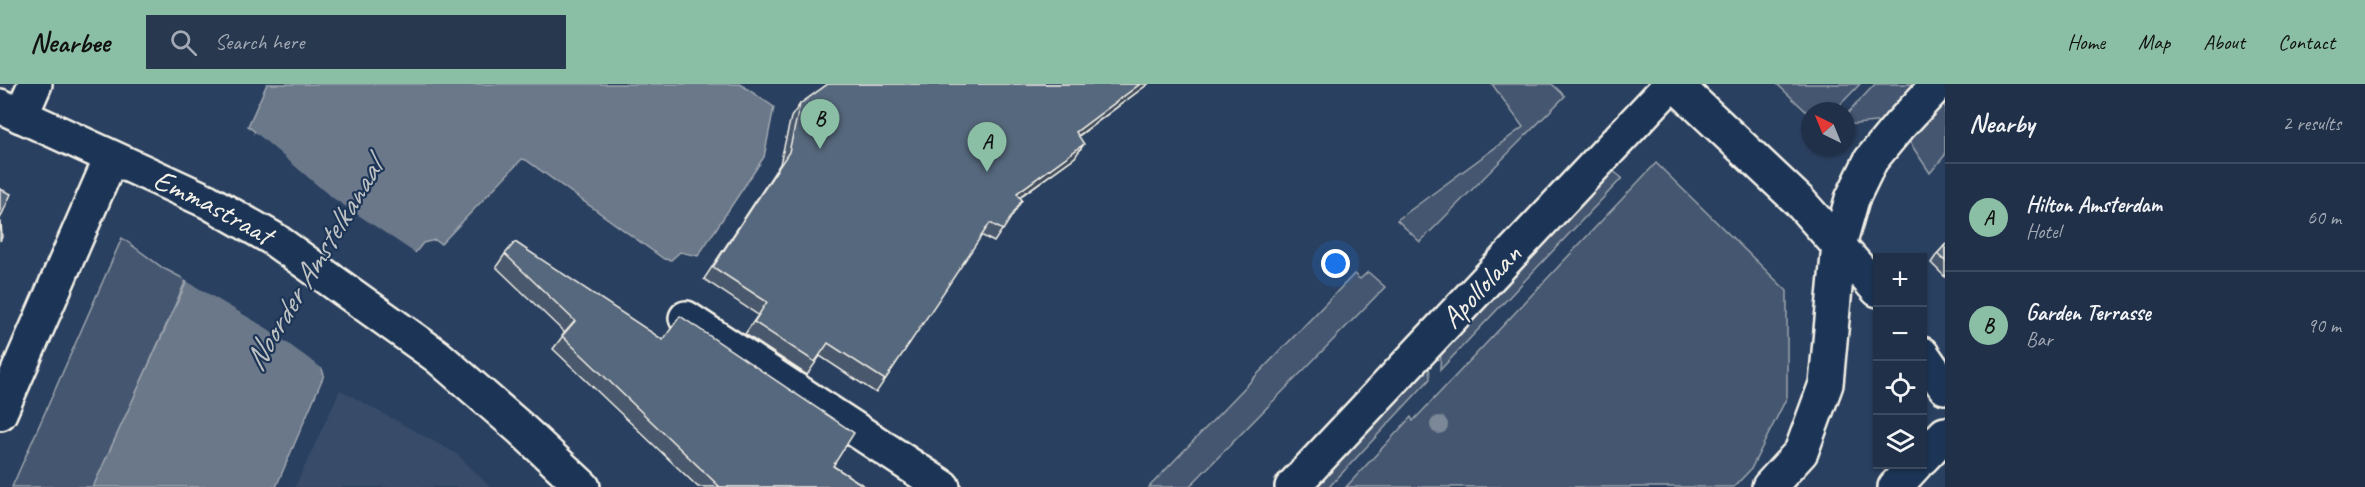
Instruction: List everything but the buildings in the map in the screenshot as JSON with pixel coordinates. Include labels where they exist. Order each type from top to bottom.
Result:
[{"type":"street","points":[[11,111],[34,84]]},
{"type":"street","name":"Apollolaan","points":[[1292,487],[1673,84],[1799,201],[1873,284]]},
{"type":"street","points":[[1769,487],[1801,453],[1826,384],[1839,245],[1852,199],[1871,160],[1938,84]]},
{"type":"street","name":"Emmastraat","points":[[11,111],[207,201],[272,238],[437,356],[520,428],[583,487]]},
{"type":"street","points":[[0,412],[111,158]]},
{"type":"street","points":[[686,318],[943,487]]},
{"type":"street","points":[[1927,360],[1945,387]]},
{"type":"street","points":[[1927,454],[1945,434]]},
{"type":"street","points":[[1894,487],[1912,469]]},
{"type":"shaded area","points":[[1492,84],[1552,84],[1565,96],[1420,242],[1397,220],[1523,127]]},
{"type":"shaded area","points":[[1777,84],[1860,84],[1843,102],[1801,102],[1801,107]]},
{"type":"shaded area","points":[[1875,84],[1945,84],[1945,155],[1930,173],[1895,120],[1855,124],[1855,105]]},
{"type":"shaded area","points":[[1656,163],[1787,291],[1787,397],[1751,469],[1734,487],[1346,487],[1411,417],[1413,421]]},
{"type":"shaded area","points":[[1612,170],[1622,178],[1440,370],[1441,350]]},
{"type":"shaded area","points":[[122,238],[163,268],[186,280],[95,487],[12,487]]},
{"type":"shaded area","points":[[1368,272],[1385,287],[1189,487],[1149,487],[1354,274],[1360,279]]},
{"type":"shaded area","points":[[1429,365],[1430,379],[1329,487],[1312,487]]},
{"type":"shaded area","points":[[340,390],[457,454],[490,487],[295,487]]},
{"type":"water","name":"Noorder Amstelkanaal","points":[[267,84],[740,84],[774,107],[764,157],[698,256],[680,252],[671,260],[664,259],[522,159],[441,244],[435,240],[423,243],[322,369],[324,375],[276,487],[93,487],[255,132],[248,126]]},
{"type":"pier","points":[[255,132],[330,196],[418,255],[325,370],[327,372],[268,329],[183,279],[246,144]]},
{"type":"place","name":"Garden Terrasse","points":[[820,149]]},
{"type":"place","name":"Hilton Amsterdam","points":[[987,172]]}]
